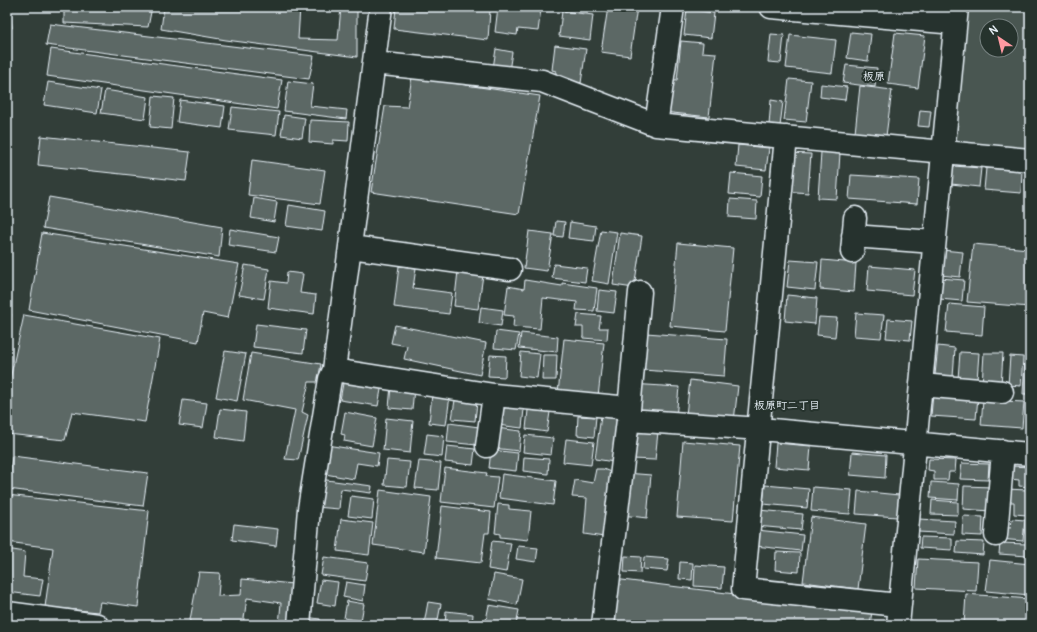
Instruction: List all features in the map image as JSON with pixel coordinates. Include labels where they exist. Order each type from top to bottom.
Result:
[{"type":"street","points":[[299,625],[309,509],[330,379],[334,370],[381,7]]},
{"type":"street","points":[[656,125],[673,7]]},
{"type":"street","points":[[771,7],[956,15],[898,615],[743,589],[786,137]]},
{"type":"street","points":[[374,63],[542,81],[656,125],[1030,160]]},
{"type":"street","points":[[853,235],[934,242]]},
{"type":"street","points":[[351,247],[510,269]]},
{"type":"street","points":[[603,625],[628,414],[640,292]]},
{"type":"street","points":[[334,370],[628,414],[758,429],[915,442],[1030,454]]},
{"type":"street","points":[[921,385],[1002,392]]},
{"type":"street","points":[[487,446],[494,395]]},
{"type":"street","points":[[996,535],[1003,451]]},
{"type":"street","points":[[7,612],[97,625]]},
{"type":"shaded area","points":[[968,7],[1030,7],[1030,149],[958,143],[955,137]]},
{"type":"building","points":[[7,7],[10,7],[12,28],[7,29]]},
{"type":"building","points":[[71,7],[152,7],[148,27],[64,23],[64,10]]},
{"type":"building","points":[[164,7],[300,7],[298,39],[338,40],[341,7],[357,8],[357,57],[226,40],[161,29]]},
{"type":"building","points":[[396,7],[464,7],[490,10],[488,40],[394,29]]},
{"type":"building","points":[[498,7],[541,9],[538,31],[518,29],[517,35],[495,32]]},
{"type":"building","points":[[608,7],[637,7],[630,56],[601,52]]},
{"type":"building","points":[[687,9],[714,13],[711,38],[684,35]]},
{"type":"building","points":[[562,11],[593,15],[590,40],[559,36]]},
{"type":"building","points":[[50,24],[314,56],[309,79],[46,45]]},
{"type":"building","points":[[851,32],[871,34],[868,61],[847,58]]},
{"type":"building","points":[[895,33],[925,36],[918,88],[888,84]]},
{"type":"building","points":[[771,34],[784,35],[781,63],[768,62]]},
{"type":"building","points":[[790,35],[836,40],[832,73],[786,68]]},
{"type":"building","points":[[681,41],[703,43],[702,52],[716,53],[709,117],[664,112],[668,79],[677,80]]},
{"type":"building","points":[[555,45],[586,49],[581,83],[555,80],[556,71],[552,70]]},
{"type":"building","points":[[51,49],[282,80],[277,109],[47,76]]},
{"type":"building","points":[[496,49],[512,52],[509,71],[493,68]]},
{"type":"building","points":[[846,65],[877,68],[875,87],[843,83]]},
{"type":"building","points":[[412,77],[540,96],[519,214],[371,192],[385,106],[407,107]]},
{"type":"building","points":[[789,79],[811,81],[806,122],[784,120]]},
{"type":"building","points":[[288,81],[313,84],[310,106],[347,110],[346,119],[284,111]]},
{"type":"building","points":[[48,82],[101,90],[97,113],[44,105]]},
{"type":"building","points":[[821,84],[847,87],[845,100],[820,97]]},
{"type":"building","points":[[860,86],[892,90],[886,136],[855,133]]},
{"type":"building","points":[[105,90],[148,97],[145,119],[101,113]]},
{"type":"building","points":[[153,96],[174,98],[171,129],[150,127]]},
{"type":"building","points":[[180,100],[225,106],[222,128],[177,122]]},
{"type":"building","points":[[771,100],[783,102],[780,126],[769,125]]},
{"type":"building","points":[[232,107],[279,112],[276,135],[229,130]]},
{"type":"building","points":[[920,110],[931,111],[929,127],[918,126]]},
{"type":"building","points":[[284,115],[305,118],[302,138],[281,135]]},
{"type":"building","points":[[310,120],[349,122],[348,141],[333,140],[333,144],[309,142]]},
{"type":"building","points":[[41,136],[190,152],[186,181],[38,165]]},
{"type":"building","points":[[738,145],[769,148],[766,170],[736,167]]},
{"type":"building","points":[[821,152],[840,153],[837,199],[818,198]]},
{"type":"building","points":[[789,153],[811,154],[808,193],[786,191]]},
{"type":"building","points":[[252,160],[325,170],[320,204],[248,195]]},
{"type":"building","points":[[953,166],[981,168],[979,187],[951,184]]},
{"type":"building","points":[[986,168],[1022,171],[1021,193],[984,190]]},
{"type":"building","points":[[731,173],[762,176],[760,197],[729,194]]},
{"type":"building","points":[[851,175],[919,179],[917,204],[849,199]]},
{"type":"building","points":[[49,197],[222,227],[219,257],[43,228]]},
{"type":"building","points":[[254,198],[277,202],[274,222],[251,218]]},
{"type":"building","points":[[730,199],[757,201],[756,219],[729,217]]},
{"type":"building","points":[[289,205],[325,211],[322,231],[286,226]]},
{"type":"building","points":[[556,221],[565,222],[563,237],[554,236]]},
{"type":"building","points":[[570,222],[596,226],[594,241],[568,238]]},
{"type":"building","points":[[230,229],[279,237],[276,252],[228,245]]},
{"type":"building","points":[[601,230],[617,232],[609,284],[592,281]]},
{"type":"building","points":[[529,231],[553,234],[547,271],[524,268]]},
{"type":"building","points":[[42,233],[239,264],[228,318],[203,313],[198,342],[29,310]]},
{"type":"building","points":[[620,233],[642,236],[634,288],[613,285]]},
{"type":"building","points":[[678,243],[733,248],[725,331],[670,326]]},
{"type":"building","points":[[973,244],[1029,249],[1030,307],[967,302]]},
{"type":"building","points":[[942,250],[963,252],[960,277],[940,275]]},
{"type":"building","points":[[790,260],[818,262],[815,290],[787,287]]},
{"type":"building","points":[[822,260],[856,263],[854,292],[820,289]]},
{"type":"building","points":[[554,264],[587,268],[585,282],[552,278]]},
{"type":"building","points":[[245,265],[269,269],[264,299],[239,295]]},
{"type":"building","points":[[399,266],[416,268],[413,288],[452,293],[449,314],[394,307]]},
{"type":"building","points":[[869,266],[915,270],[912,295],[867,291]]},
{"type":"building","points":[[458,271],[483,275],[478,309],[454,306]]},
{"type":"building","points":[[287,272],[303,274],[300,293],[316,295],[314,314],[268,308],[271,281],[286,283]]},
{"type":"building","points":[[940,278],[964,280],[962,301],[939,299]]},
{"type":"building","points":[[525,280],[562,286],[562,283],[597,288],[594,311],[576,310],[577,302],[543,298],[540,329],[513,327],[514,316],[504,315],[508,286],[524,289]]},
{"type":"building","points":[[599,290],[617,292],[614,313],[597,311]]},
{"type":"building","points":[[787,295],[817,298],[815,324],[785,321]]},
{"type":"building","points":[[949,304],[984,307],[982,335],[946,332]]},
{"type":"building","points":[[481,307],[503,310],[501,326],[479,323]]},
{"type":"building","points":[[856,313],[884,315],[881,338],[854,336]]},
{"type":"building","points":[[7,314],[11,314],[8,341],[7,341]]},
{"type":"building","points":[[578,314],[601,316],[599,328],[608,328],[607,340],[583,338],[583,327],[576,327]]},
{"type":"building","points":[[24,315],[160,339],[145,422],[72,412],[65,440],[7,434],[7,393]]},
{"type":"building","points":[[819,317],[837,318],[835,337],[817,335]]},
{"type":"building","points":[[888,319],[912,321],[910,340],[886,338]]},
{"type":"building","points":[[256,324],[306,330],[303,353],[253,347]]},
{"type":"building","points":[[395,325],[486,343],[480,375],[404,359],[407,346],[391,343]]},
{"type":"building","points":[[496,331],[519,334],[516,350],[494,348]]},
{"type":"building","points":[[521,333],[558,337],[557,352],[519,348]]},
{"type":"building","points":[[646,333],[727,339],[724,376],[643,370]]},
{"type":"building","points":[[564,339],[604,343],[598,397],[558,393]]},
{"type":"building","points":[[938,346],[955,348],[953,377],[935,375]]},
{"type":"building","points":[[225,351],[246,354],[237,401],[216,397]]},
{"type":"building","points":[[521,352],[540,354],[537,378],[519,376]]},
{"type":"building","points":[[960,352],[979,353],[977,380],[958,379]]},
{"type":"building","points":[[251,353],[321,364],[318,382],[309,382],[302,412],[308,415],[298,460],[285,459],[295,410],[243,400]]},
{"type":"building","points":[[984,353],[1003,353],[1001,386],[982,385]]},
{"type":"building","points":[[490,355],[506,356],[505,377],[488,376]]},
{"type":"building","points":[[543,355],[557,355],[556,380],[542,380]]},
{"type":"building","points":[[1010,356],[1023,357],[1021,386],[1008,385]]},
{"type":"building","points":[[1025,356],[1030,356],[1030,394],[1023,394]]},
{"type":"building","points":[[344,378],[382,384],[378,406],[340,400]]},
{"type":"building","points":[[690,380],[738,386],[734,421],[686,415]]},
{"type":"building","points":[[631,384],[679,387],[676,418],[629,414]]},
{"type":"building","points":[[391,385],[414,388],[412,410],[389,408]]},
{"type":"building","points":[[933,393],[978,397],[976,419],[931,416]]},
{"type":"building","points":[[432,394],[450,396],[446,425],[429,423]]},
{"type":"building","points":[[183,400],[207,403],[203,428],[179,425]]},
{"type":"building","points":[[455,400],[477,402],[475,421],[452,419]]},
{"type":"building","points":[[983,400],[1024,402],[1022,428],[981,425]]},
{"type":"building","points":[[1028,402],[1030,403],[1030,426],[1027,425]]},
{"type":"building","points":[[499,407],[524,409],[522,428],[497,425]]},
{"type":"building","points":[[220,409],[246,412],[243,441],[216,437]]},
{"type":"building","points":[[528,410],[550,412],[547,432],[526,429]]},
{"type":"building","points":[[345,412],[377,418],[372,446],[344,441],[345,435],[341,434]]},
{"type":"building","points":[[578,416],[596,417],[594,437],[577,435]]},
{"type":"building","points":[[601,416],[619,418],[614,462],[595,459]]},
{"type":"building","points":[[386,418],[413,421],[410,453],[383,450]]},
{"type":"building","points":[[449,423],[479,427],[477,445],[447,442]]},
{"type":"building","points":[[496,428],[521,431],[519,451],[493,448]]},
{"type":"building","points":[[635,430],[658,432],[655,460],[632,459]]},
{"type":"building","points":[[427,434],[444,436],[442,457],[424,455]]},
{"type":"building","points":[[525,435],[553,438],[551,455],[523,452]]},
{"type":"building","points":[[566,439],[594,442],[591,465],[563,462]]},
{"type":"building","points":[[683,441],[740,446],[733,521],[677,517]]},
{"type":"building","points":[[776,443],[811,446],[809,470],[774,467]]},
{"type":"building","points":[[326,445],[379,453],[377,466],[357,463],[354,479],[325,474]]},
{"type":"building","points":[[447,446],[475,449],[473,465],[445,462]]},
{"type":"building","points":[[491,450],[518,453],[516,471],[489,468]]},
{"type":"building","points":[[852,452],[886,455],[885,478],[850,475]]},
{"type":"building","points":[[12,456],[148,473],[143,506],[8,489]]},
{"type":"building","points":[[524,457],[549,459],[548,474],[523,471]]},
{"type":"building","points":[[929,459],[956,460],[955,472],[949,472],[948,480],[934,480],[934,471],[928,470]]},
{"type":"building","points":[[387,460],[410,462],[407,487],[384,485]]},
{"type":"building","points":[[419,461],[441,463],[438,490],[415,488]]},
{"type":"building","points":[[962,463],[989,464],[988,480],[960,479]]},
{"type":"building","points":[[1011,466],[1030,467],[1030,487],[1019,486],[1019,480],[1010,479]]},
{"type":"building","points":[[445,468],[487,473],[486,476],[498,477],[494,508],[441,502]]},
{"type":"building","points":[[596,469],[603,469],[613,473],[604,537],[584,534],[587,498],[572,497],[575,480],[593,483]]},
{"type":"building","points":[[626,473],[651,475],[647,518],[622,515]]},
{"type":"building","points":[[502,474],[556,481],[553,505],[499,498]]},
{"type":"building","points":[[319,479],[372,486],[371,493],[341,489],[339,509],[316,507]]},
{"type":"building","points":[[931,482],[959,484],[958,500],[930,498]]},
{"type":"building","points":[[765,485],[809,489],[807,508],[763,504]]},
{"type":"building","points":[[964,486],[992,487],[990,511],[963,509]]},
{"type":"building","points":[[813,487],[852,490],[850,514],[811,511]]},
{"type":"building","points":[[1005,489],[1028,490],[1027,515],[1014,514],[1014,502],[1004,502]]},
{"type":"building","points":[[380,490],[431,497],[424,552],[373,545]]},
{"type":"building","points":[[858,491],[899,495],[897,517],[856,514]]},
{"type":"building","points":[[7,495],[149,511],[138,607],[100,602],[98,612],[45,607],[53,548],[7,542]]},
{"type":"building","points":[[351,496],[374,499],[372,519],[348,516]]},
{"type":"building","points":[[932,500],[958,502],[958,515],[931,514]]},
{"type":"building","points":[[498,504],[509,505],[509,509],[531,511],[528,540],[500,537],[500,534],[495,533]]},
{"type":"building","points":[[442,506],[491,512],[489,533],[485,533],[481,563],[436,558]]},
{"type":"building","points":[[758,510],[803,514],[801,530],[756,526]]},
{"type":"building","points":[[963,516],[983,517],[982,536],[962,535]]},
{"type":"building","points":[[811,517],[866,524],[858,589],[803,582]]},
{"type":"building","points":[[341,519],[373,523],[369,555],[337,551]]},
{"type":"building","points":[[919,519],[955,521],[954,534],[918,532]]},
{"type":"building","points":[[1012,519],[1025,520],[1023,541],[999,539],[1000,527],[1011,528]]},
{"type":"building","points":[[234,524],[278,529],[276,546],[232,540]]},
{"type":"building","points":[[757,530],[803,535],[801,551],[755,546]]},
{"type":"building","points":[[921,537],[952,538],[952,550],[920,548]]},
{"type":"building","points":[[492,541],[511,543],[506,572],[488,569]]},
{"type":"building","points":[[957,541],[984,542],[983,555],[956,553]]},
{"type":"building","points":[[1000,543],[1027,544],[1027,556],[999,554]]},
{"type":"building","points":[[518,546],[538,548],[536,562],[516,559]]},
{"type":"building","points":[[7,549],[25,552],[23,577],[43,579],[40,596],[7,592]]},
{"type":"building","points":[[776,552],[800,553],[799,572],[775,570]]},
{"type":"building","points":[[625,556],[641,557],[640,573],[624,572]]},
{"type":"building","points":[[324,557],[368,563],[365,581],[321,575]]},
{"type":"building","points":[[644,557],[669,559],[667,571],[643,569]]},
{"type":"building","points":[[918,559],[978,562],[976,591],[916,588]]},
{"type":"building","points":[[990,560],[1030,564],[1030,595],[986,591]]},
{"type":"building","points":[[680,562],[693,563],[692,580],[679,579]]},
{"type":"building","points":[[695,565],[724,567],[722,588],[694,586]]},
{"type":"building","points":[[199,572],[220,573],[218,596],[241,595],[242,579],[293,584],[290,625],[279,625],[281,603],[247,598],[243,625],[189,625]]},
{"type":"building","points":[[494,574],[522,579],[517,605],[489,599]]},
{"type":"building","points":[[614,579],[872,611],[870,625],[609,625]]},
{"type":"building","points":[[321,580],[338,582],[335,606],[317,603]]},
{"type":"building","points":[[346,582],[365,585],[363,601],[343,597]]},
{"type":"building","points":[[966,594],[1030,599],[1030,625],[964,625]]},
{"type":"building","points":[[347,601],[364,604],[361,621],[344,618]]},
{"type":"building","points":[[428,602],[441,604],[437,625],[424,624]]},
{"type":"building","points":[[489,605],[519,610],[516,625],[485,625]]},
{"type":"building","points":[[446,611],[473,614],[472,625],[445,625]]},
{"type":"building","points":[[305,617],[320,619],[320,625],[304,625]]},
{"type":"district","name":"板原","points":[[874,76]]},
{"type":"district","name":"板原町二丁目","points":[[787,405]]}]
